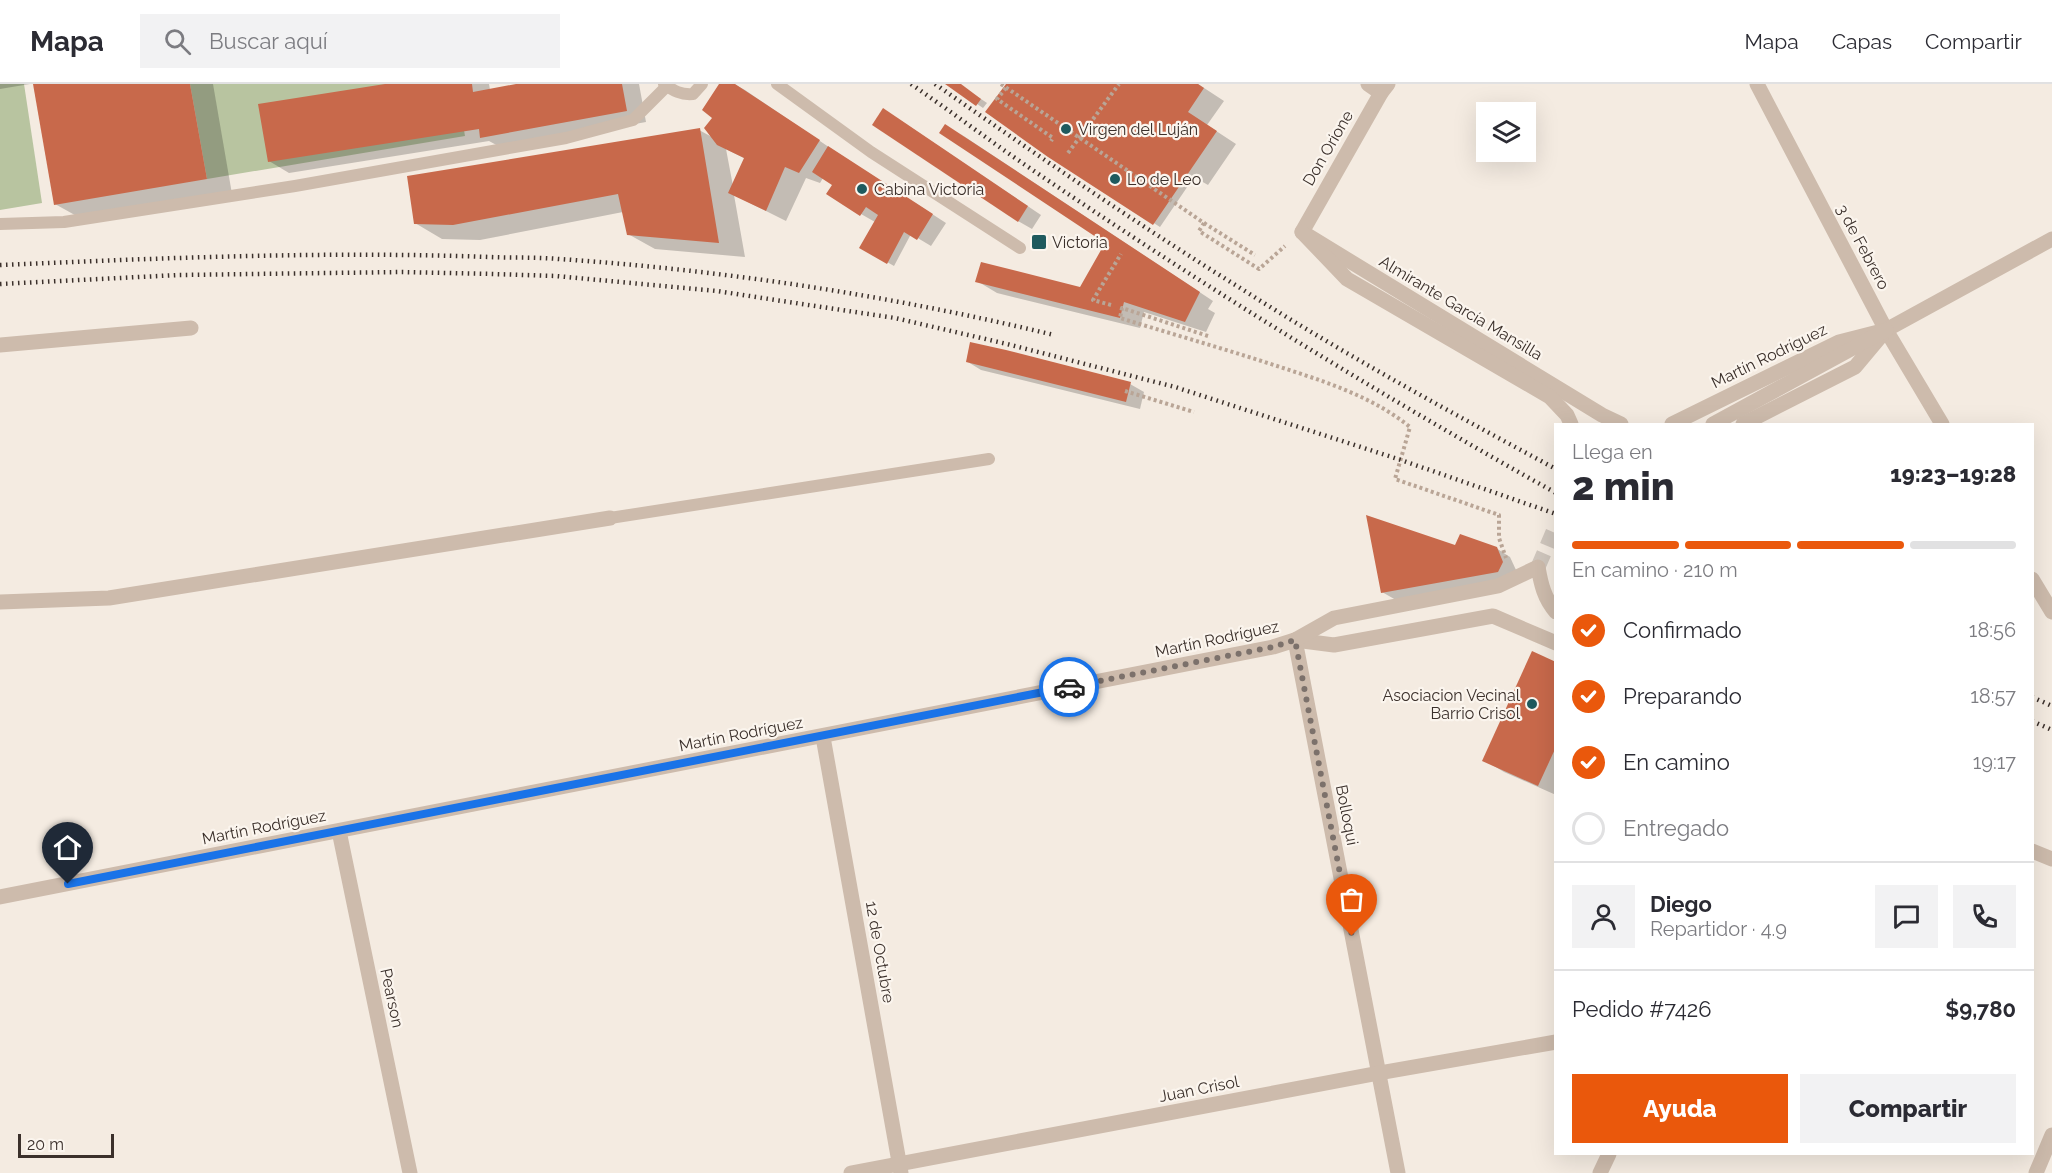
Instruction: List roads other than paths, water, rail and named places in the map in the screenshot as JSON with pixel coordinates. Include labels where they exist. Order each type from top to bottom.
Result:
[{"type":"street","points":[[1368,84],[1384,88]]},
{"type":"street","name":"3 de Febrero","points":[[1757,84],[1886,330],[1941,423]]},
{"type":"street","name":"Don Orione","points":[[1302,232],[1384,88]]},
{"type":"street","points":[[1302,232],[1347,279],[1550,397],[1567,415],[1571,423]]},
{"type":"street","name":"Almirante García Mansilla","points":[[1302,232],[1603,420]]},
{"type":"street","name":"Martín Rodríguez","points":[[1673,423],[1839,342],[1886,330],[2052,239]]},
{"type":"street","points":[[0,345],[191,328]]},
{"type":"street","points":[[1715,423],[1886,330]]},
{"type":"street","name":"Martín Rodríguez","points":[[1745,423],[1855,368],[1886,330]]},
{"type":"street","points":[[0,602],[109,598],[610,518]]},
{"type":"street","points":[[1295,640],[1334,618],[1498,586],[1538,567],[1541,587],[1548,603],[1554,610]]},
{"type":"street","points":[[2034,582],[2052,612]]},
{"type":"street","name":"Martín Rodríguez","points":[[0,897],[1273,647],[1295,640],[1334,645],[1488,616],[1499,617],[1554,642]]},
{"type":"street","name":"Bolloqui","points":[[1295,640],[1398,1173]]},
{"type":"street","name":"12 de Octubre","points":[[823,736],[900,1168]]},
{"type":"street","name":"Pearson","points":[[339,831],[410,1173]]},
{"type":"street","points":[[2034,851],[2052,860]]},
{"type":"street","name":"Juan Crisol","points":[[851,1173],[900,1168],[1378,1073],[1554,1042]]},
{"type":"street","points":[[2036,1173],[2052,1135]]},
{"type":"street","points":[[1600,1173],[1609,1155]]},
{"type":"lane","points":[[0,224],[64,222],[307,184],[566,138],[633,120],[665,85],[675,92],[693,94],[702,84]]},
{"type":"lane","points":[[777,84],[871,152],[1020,248]]},
{"type":"lane","points":[[610,518],[989,459]]},
{"type":"tunnel","points":[[1538,567],[1554,530]]},
{"type":"railway","points":[[911,84],[1037,173],[1228,298],[1423,417],[1554,492]]},
{"type":"railway","points":[[935,84],[1122,212],[1276,310],[1395,380],[1554,468]]},
{"type":"railway","points":[[0,265],[306,255],[550,258],[683,270],[808,286],[932,308],[1054,335]]},
{"type":"railway","points":[[0,284],[179,275],[402,272],[556,276],[717,291],[895,318],[1175,387],[1401,460],[1554,513]]},
{"type":"railway","points":[[2034,698],[2052,706]]},
{"type":"railway","points":[[2034,722],[2052,730]]},
{"type":"place","name":"Virgen del Luján","points":[[1066,129]]},
{"type":"place","name":"Lo de Leo","points":[[1115,179]]},
{"type":"place","name":"Cabina Victoria","points":[[862,189]]},
{"type":"place","name":"Victoria","points":[[1039,242]]},
{"type":"place","name":"Asociacion Vecinal Barrio Crisol","points":[[1532,704]]}]
